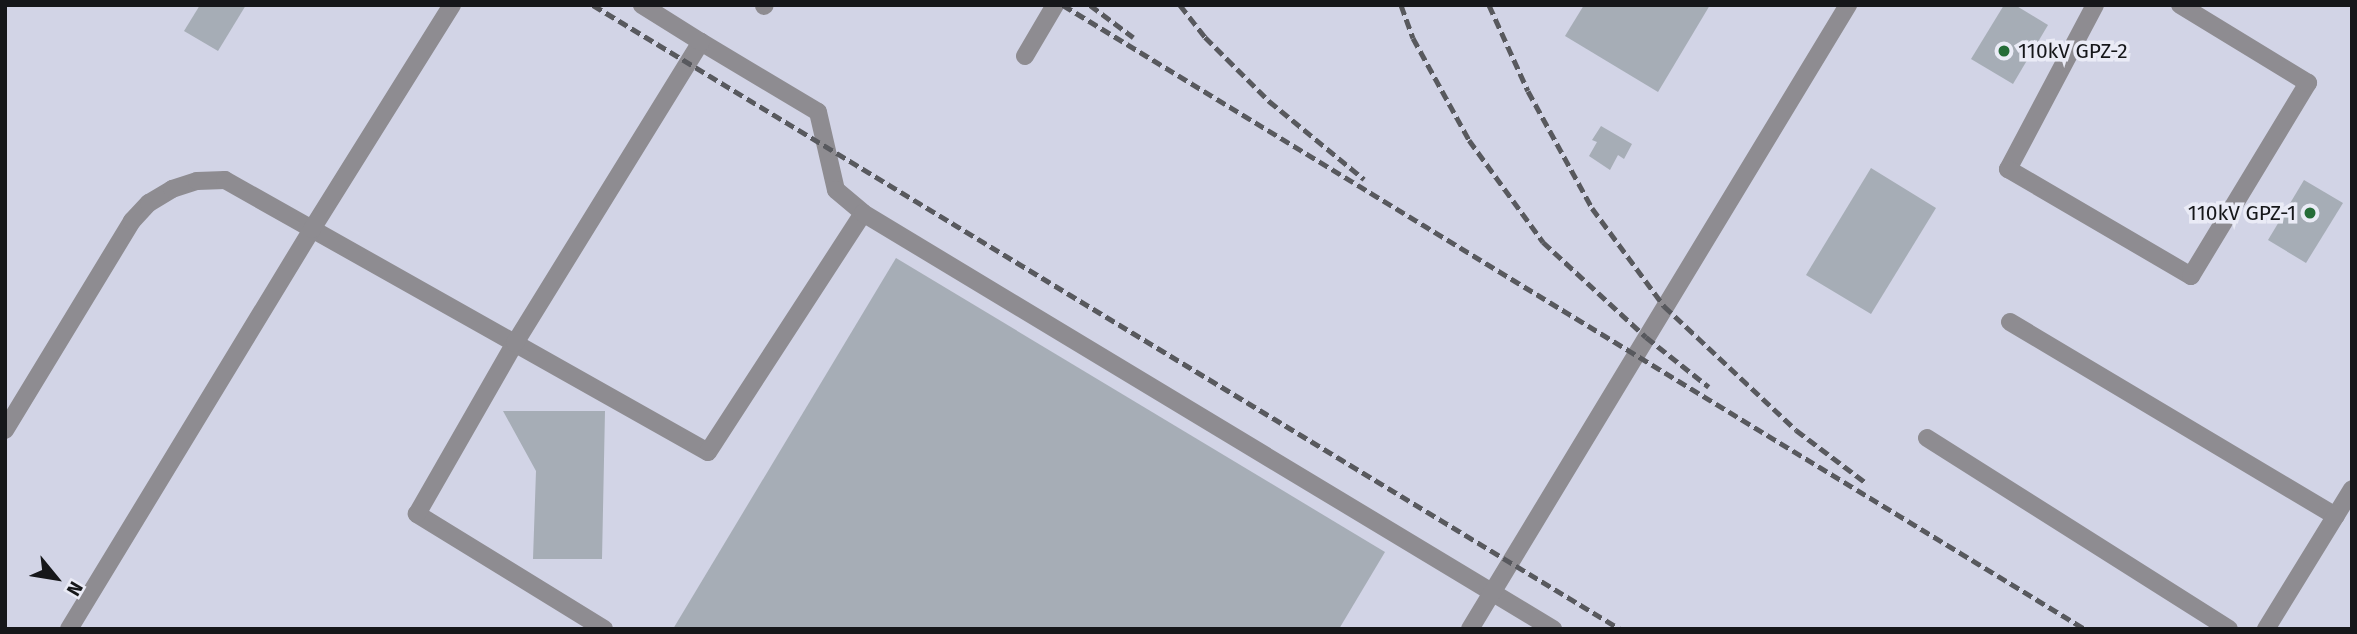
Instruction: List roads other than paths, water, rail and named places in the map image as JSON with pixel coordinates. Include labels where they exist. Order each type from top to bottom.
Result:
[{"type":"lane","points":[[69,629],[312,229],[452,5]]},
{"type":"lane","points":[[642,5],[818,112],[836,190],[863,213],[1553,629]]},
{"type":"lane","points":[[1025,56],[1055,5]]},
{"type":"lane","points":[[1470,629],[1848,5]]},
{"type":"lane","points":[[2095,5],[2008,169],[2191,276],[2308,83],[2180,5]]},
{"type":"lane","points":[[604,629],[417,514],[515,343],[701,42]]},
{"type":"lane","points":[[5,430],[132,221],[149,203],[172,189],[197,181],[225,180],[708,452],[863,213]]},
{"type":"lane","points":[[2010,323],[2336,516]]},
{"type":"lane","points":[[1927,438],[2229,629]]},
{"type":"lane","points":[[2266,629],[2352,489]]},
{"type":"railway","points":[[593,5],[1620,629]]},
{"type":"railway","points":[[1063,5],[2085,629]]},
{"type":"railway","points":[[1090,5],[1133,37]]},
{"type":"railway","points":[[1180,5],[1205,37],[1269,101],[1364,179]]},
{"type":"railway","points":[[1401,5],[1413,38],[1469,140],[1543,242],[1646,337],[1709,387]]},
{"type":"railway","points":[[1489,5],[1528,91],[1592,208],[1664,306],[1796,430],[1866,483]]},
{"type":"place","name":"110kV GPZ-2","points":[[2004,51]]},
{"type":"place","name":"110kV GPZ-1","points":[[2310,213]]}]
